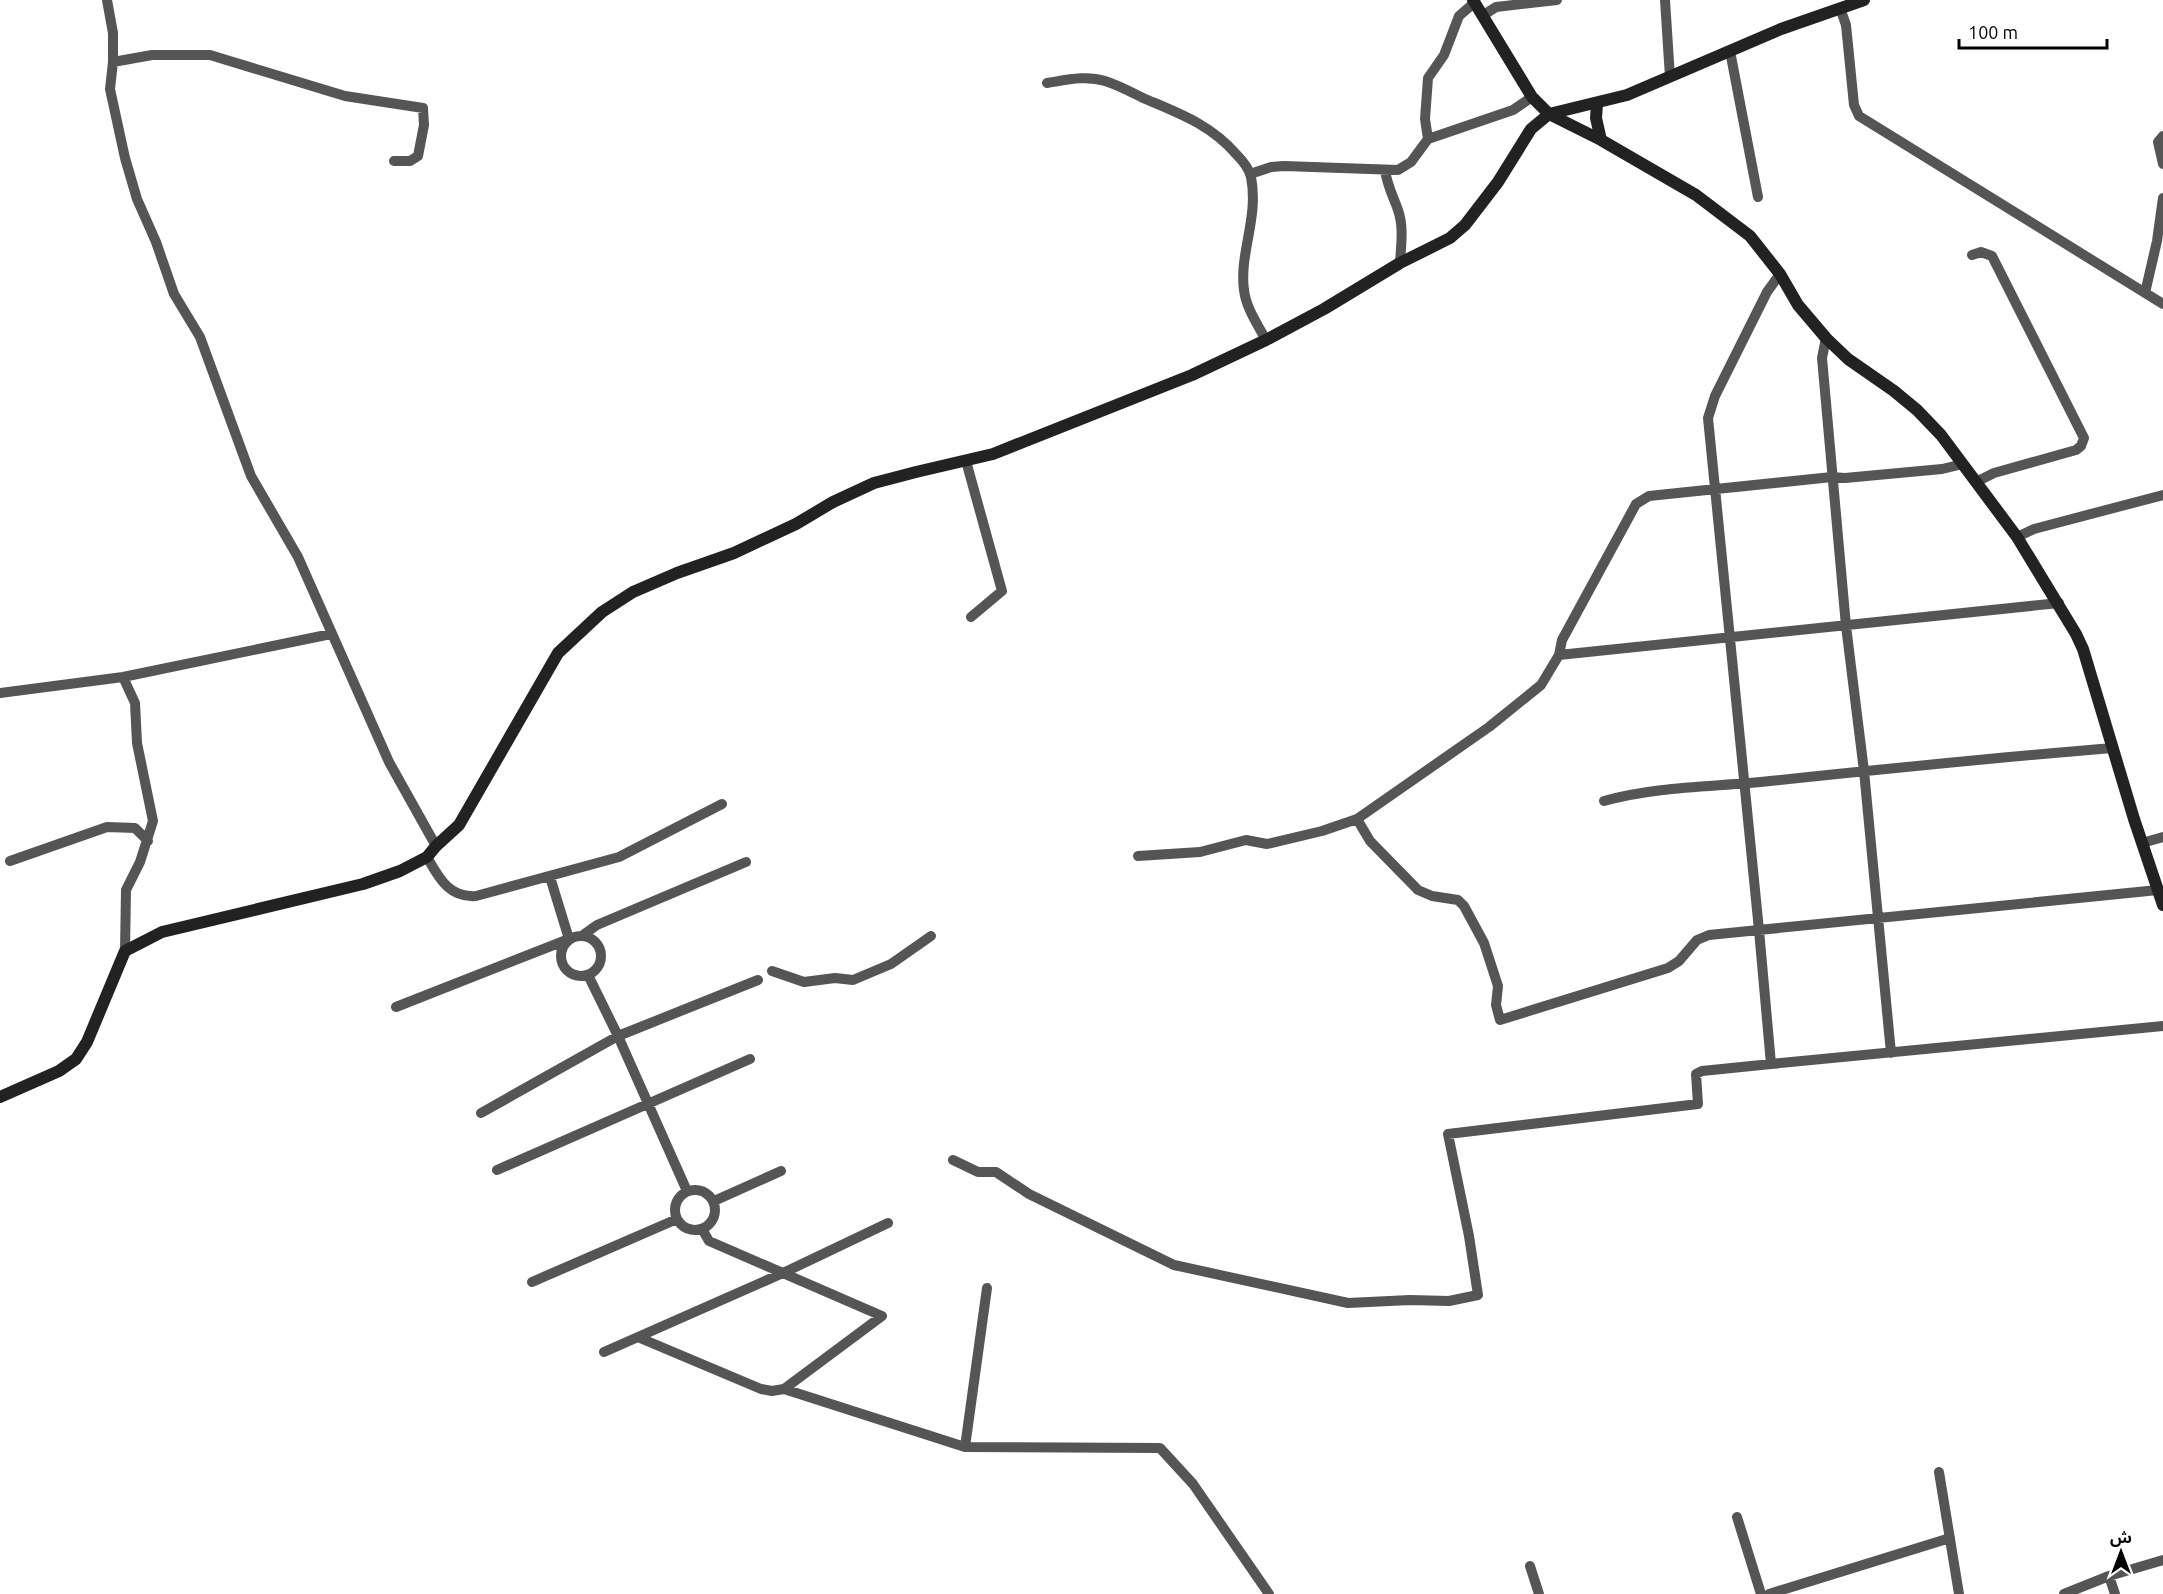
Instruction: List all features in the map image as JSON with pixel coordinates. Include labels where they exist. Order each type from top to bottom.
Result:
[{"type":"street","points":[[107,0],[113,33],[110,89],[125,158],[137,199],[156,242],[174,294],[200,337],[251,476],[298,558],[388,762],[436,846]]},
{"type":"street","points":[[1482,15],[1496,7],[1557,0]]},
{"type":"street","points":[[1665,0],[1670,77]]},
{"type":"street","points":[[125,951],[162,932],[363,884],[400,872],[427,858],[436,846],[459,825],[558,653],[602,612],[633,592],[677,573],[734,553],[874,483],[993,454],[1181,380],[1266,340],[1324,309],[1400,262],[1450,238],[1465,225],[1498,182],[1531,129],[1549,114],[1627,95],[1781,29],[1864,0]]},
{"type":"street","points":[[1428,139],[1425,119],[1428,78],[1444,55],[1459,16],[1473,2],[1532,97],[1549,114],[1601,140],[1696,195],[1727,217],[1750,236],[1780,274],[1798,304],[1826,338],[1848,360],[1917,410],[1941,435],[2017,537],[2059,603],[2083,648],[2163,905]]},
{"type":"street","points":[[1840,8],[1846,25],[1854,105],[1859,116],[2163,304]]},
{"type":"street","points":[[1730,51],[1758,197]]},
{"type":"street","points":[[113,62],[152,55],[210,55],[345,96],[423,108],[424,125],[418,156],[410,161],[394,161]]},
{"type":"street","points":[[1047,83],[1079,78],[1105,81],[1202,124],[1227,144],[1244,162],[1250,174],[1252,222],[1244,271],[1244,292],[1250,310],[1266,340]]},
{"type":"street","points":[[1250,174],[1271,167],[1284,166],[1398,170],[1411,162],[1428,139],[1513,111],[1532,97]]},
{"type":"street","points":[[1597,104],[1596,118],[1601,140]]},
{"type":"street","points":[[2163,136],[2158,142],[2163,164]]},
{"type":"street","points":[[1384,170],[1387,185],[1399,211],[1402,229],[1400,262]]},
{"type":"street","points":[[2145,293],[2157,241],[2163,198]]},
{"type":"street","points":[[1972,255],[1981,252],[1992,256],[2084,438],[2081,446],[2076,450],[1994,473],[1977,482]]},
{"type":"street","points":[[1771,1064],[1708,418],[1715,396],[1756,313],[1780,274]]},
{"type":"street","points":[[1826,338],[1822,358],[1845,626],[1864,771],[1891,1053]]},
{"type":"street","points":[[966,461],[1002,591],[971,617]]},
{"type":"street","points":[[1138,856],[1200,852],[1246,840],[1267,844],[1322,831],[1357,819],[1489,727],[1541,685],[1559,655],[1562,640],[1636,504],[1649,496],[1832,477],[1845,478],[1942,469],[1963,464]]},
{"type":"street","points":[[2017,537],[2034,529],[2163,495]]},
{"type":"street","points":[[1559,655],[2059,603]]},
{"type":"street","points":[[0,693],[123,677],[331,634]]},
{"type":"street","points":[[0,1097],[58,1071],[76,1059],[87,1042],[125,951],[126,890],[140,862],[153,821],[137,743],[135,703],[123,677]]},
{"type":"street","points":[[1604,801],[1629,794],[2114,748]]},
{"type":"street","points":[[427,858],[441,881],[454,892],[465,897],[476,896],[620,857],[722,804]]},
{"type":"street","points":[[1357,819],[1370,841],[1418,890],[1432,896],[1458,900],[1464,906],[1484,943],[1498,986],[1496,1005],[1500,1020],[1668,968],[1679,961],[1697,940],[1708,935],[2158,890]]},
{"type":"street","points":[[10,861],[107,827],[135,828],[148,841]]},
{"type":"street","points":[[2142,843],[2163,837]]},
{"type":"street","points":[[396,1007],[582,935],[597,925],[746,862]]},
{"type":"street","points":[[550,877],[569,939]]},
{"type":"street","points":[[569,939],[564,943],[560,956],[564,968],[574,975],[588,975],[598,967],[601,953],[595,941],[582,935]]},
{"type":"street","points":[[772,970],[804,982],[835,978],[853,980],[891,964],[931,936]]},
{"type":"street","points":[[588,975],[618,1036],[687,1191]]},
{"type":"street","points":[[481,1113],[618,1036],[758,980]]},
{"type":"street","points":[[953,1160],[978,1172],[996,1172],[1029,1194],[1174,1265],[1348,1303],[1449,1301],[1478,1295],[1469,1236],[1448,1134],[1698,1104],[1696,1074],[1702,1071],[2163,1026]]},
{"type":"street","points":[[497,1170],[750,1059]]},
{"type":"street","points":[[714,1201],[781,1171]]},
{"type":"street","points":[[687,1191],[703,1191],[714,1201],[715,1215],[712,1221],[702,1229],[689,1230],[677,1219],[674,1210],[675,1203],[687,1191]]},
{"type":"street","points":[[532,1282],[677,1219]]},
{"type":"street","points":[[604,1352],[640,1338],[888,1223]]},
{"type":"street","points":[[640,1338],[761,1389],[772,1391],[784,1389],[882,1316],[709,1240],[702,1229]]},
{"type":"street","points":[[965,1447],[987,1288]]},
{"type":"street","points":[[784,1389],[965,1447],[1160,1448],[1193,1484],[1269,1594]]},
{"type":"street","points":[[1939,1472],[1959,1594]]},
{"type":"street","points":[[1737,1517],[1761,1594]]},
{"type":"street","points":[[1769,1594],[1950,1538]]},
{"type":"street","points":[[2064,1594],[2109,1576],[2163,1560]]},
{"type":"street","points":[[1530,1566],[1539,1594]]},
{"type":"street","points":[[2109,1576],[2115,1594]]}]
